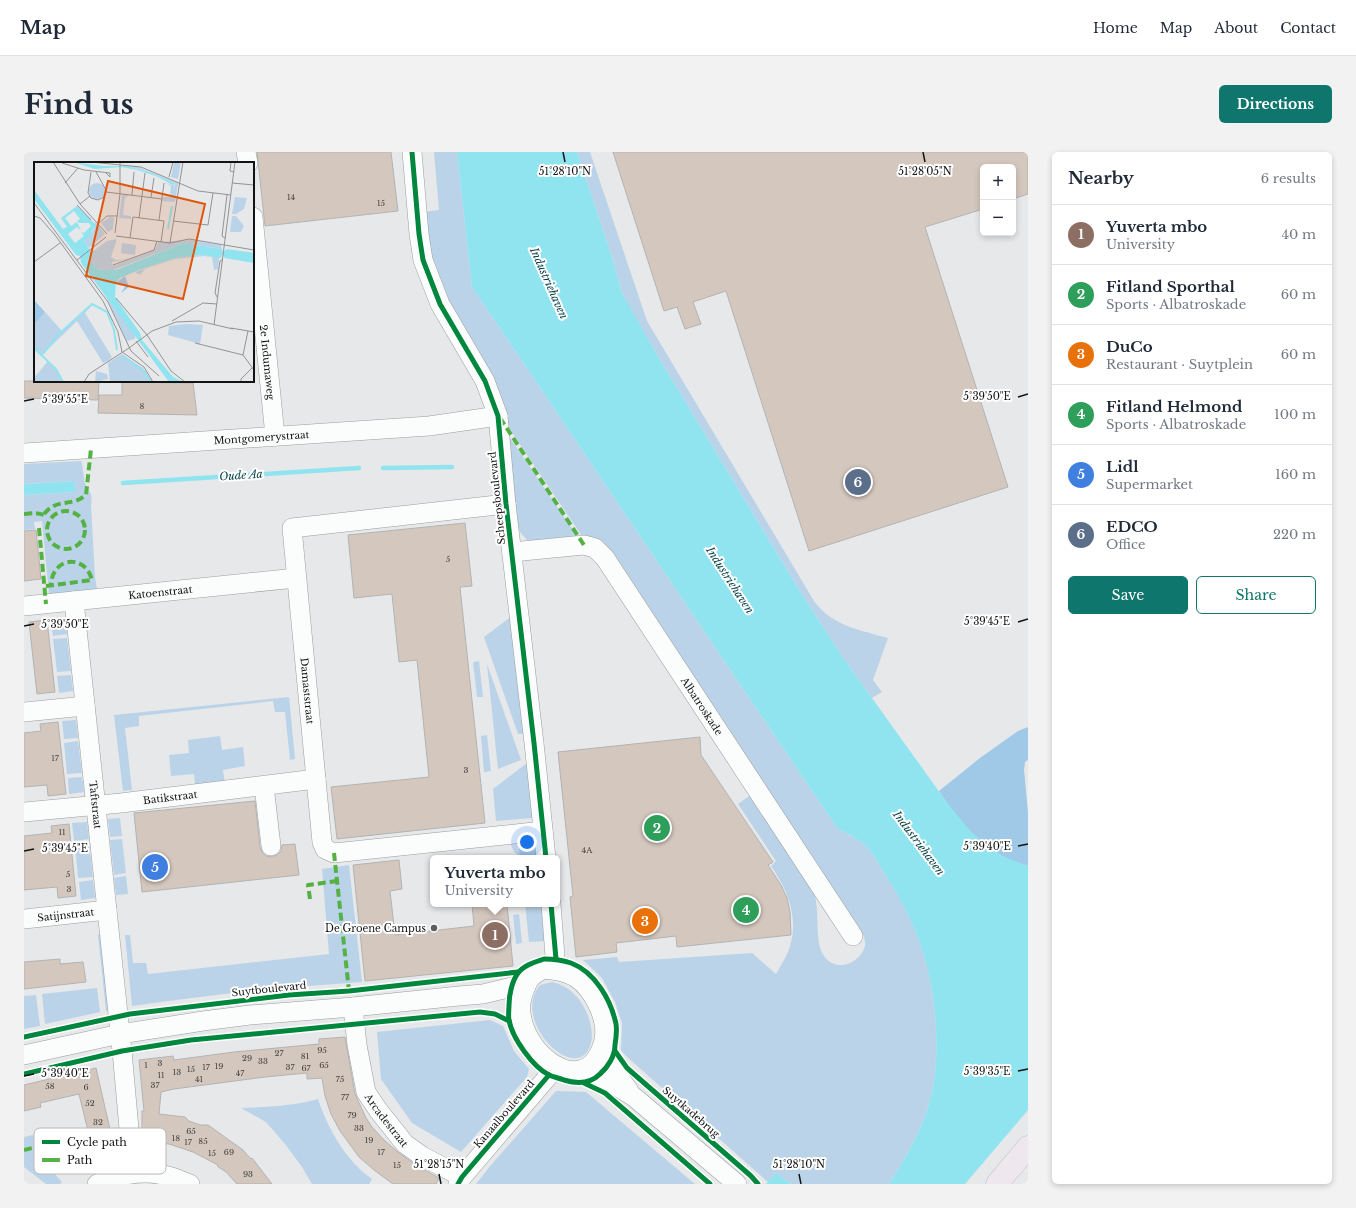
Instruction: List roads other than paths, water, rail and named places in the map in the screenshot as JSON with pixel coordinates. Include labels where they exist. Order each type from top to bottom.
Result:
[{"type":"main road","points":[[997,1184],[1028,1147]]},
{"type":"main road","points":[[1014,1184],[1028,1168]]},
{"type":"street","points":[[246,152],[248,162]]},
{"type":"street","name":"Scheepsboulevard","points":[[412,152],[419,234],[423,260],[440,304],[485,381],[498,416],[506,504],[534,735],[546,855]]},
{"type":"street","name":"2e Indumaweg","points":[[254,227],[275,436]]},
{"type":"street","name":"Montgomerystraat","points":[[24,453],[429,426],[498,416]]},
{"type":"street","name":"Damaststraat","points":[[506,504],[292,528],[322,842],[325,849],[334,853],[543,831]]},
{"type":"street","name":"Albatroskade","points":[[512,552],[584,545],[595,548],[605,558],[853,936]]},
{"type":"street","name":"Katoenstraat","points":[[24,606],[296,578]]},
{"type":"street","name":"Taftstraat","points":[[74,601],[129,1128]]},
{"type":"street","points":[[24,712],[85,706]]},
{"type":"street","name":"Batikstraat","points":[[24,812],[316,780]]},
{"type":"street","points":[[264,786],[271,846]]},
{"type":"street","points":[[551,907],[556,970]]},
{"type":"street","name":"Satijnstraat","points":[[24,919],[107,910]]},
{"type":"street","points":[[543,969],[556,970],[575,978],[591,994],[603,1016],[604,1041],[601,1052],[595,1061],[587,1068],[579,1071],[556,1066],[542,1056],[533,1046],[524,1028],[520,1008],[526,986],[532,975],[543,969]]},
{"type":"street","points":[[24,1055],[120,1034],[250,1015],[353,1007],[483,994],[512,987],[526,986]]},
{"type":"street","points":[[483,994],[520,1008]]},
{"type":"street","name":"Arcadestraat","points":[[353,1007],[357,1045],[366,1092],[378,1110],[405,1144],[460,1181]]},
{"type":"street","points":[[601,1052],[634,1096]]},
{"type":"street","name":"Kanaalboulevard","points":[[460,1181],[556,1066]]},
{"type":"street","points":[[587,1068],[634,1096],[737,1184]]},
{"type":"street","points":[[97,1184],[110,1178],[128,1174]]},
{"type":"street","points":[[163,1174],[190,1184]]},
{"type":"water","name":"Industriehaven","points":[[457,152],[577,152],[622,293],[657,355],[804,598],[844,659],[948,804],[972,833],[1002,856],[1028,866],[1028,1110],[965,1184],[889,1184],[907,1154],[923,1122],[930,1100],[935,1075],[935,1009],[932,988],[922,948],[906,910],[896,891],[870,850],[857,839],[837,828],[472,287]]},
{"type":"water","points":[[74,481],[75,492],[24,495],[24,484]]},
{"type":"water","points":[[776,1173],[791,1184],[766,1184]]},
{"type":"waterway","name":"Oude Aa","points":[[383,468],[452,467]]},
{"type":"waterway","name":"Oude Aa","points":[[123,483],[359,468]]},
{"type":"place","name":"EDCO","points":[[858,482]]},
{"type":"place","name":"Fitland Sporthal","points":[[657,828]]},
{"type":"place","name":"Lidl","points":[[155,867]]},
{"type":"place","name":"Fitland Helmond","points":[[746,910]]},
{"type":"place","name":"DuCo","points":[[645,921]]},
{"type":"place","name":"De Groene Campus","points":[[434,928]]},
{"type":"place","name":"Yuverta mbo","points":[[495,935]]}]
